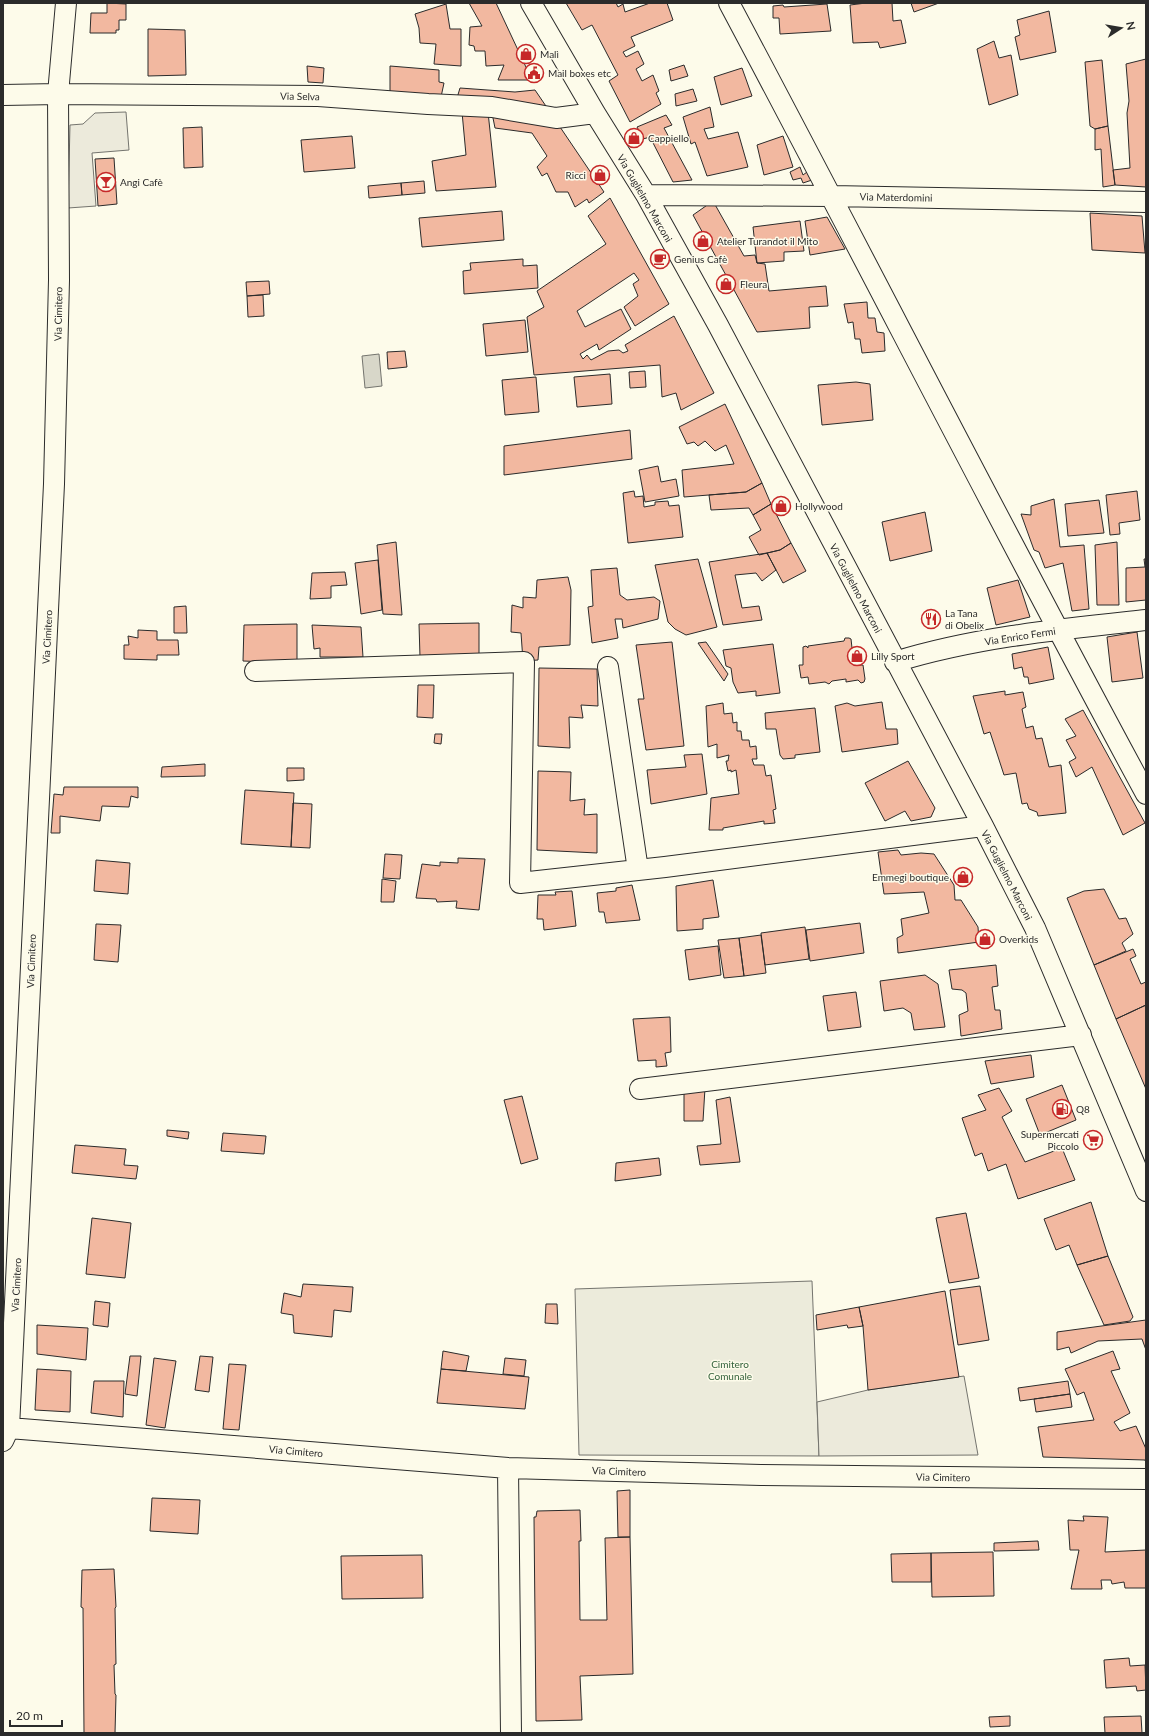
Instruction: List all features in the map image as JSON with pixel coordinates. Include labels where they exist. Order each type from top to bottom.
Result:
[{"type":"street","name":"Via Cimitero","points":[[66,3],[58,94],[58,280],[54,484],[4,1431],[508,1468],[761,1475],[1146,1479]]},
{"type":"street","name":"Via Guglielmo Marconi","points":[[531,3],[595,113],[646,195],[718,325],[983,826],[1034,928],[1081,1035],[1146,1191]]},
{"type":"street","points":[[729,3],[832,196],[1057,630],[1146,794]]},
{"type":"street","name":"Via Selva","points":[[3,96],[58,94],[318,96],[492,107],[556,118],[595,113]]},
{"type":"street","name":"Via Materdomini","points":[[646,195],[832,196],[1146,202]]},
{"type":"street","name":"Via Enrico Fermi","points":[[895,662],[932,650],[1057,630],[1146,620]]},
{"type":"street","points":[[255,671],[524,662],[520,883],[638,870],[983,826]]},
{"type":"street","points":[[608,667],[638,870]]},
{"type":"street","points":[[640,1089],[1081,1035]]},
{"type":"street","points":[[508,1468],[511,1733]]},
{"type":"green space","name":"Cimitero Comunale","points":[[812,1281],[819,1456],[579,1455],[575,1289]]},
{"type":"shaded area","points":[[126,112],[129,150],[92,153],[96,206],[68,208],[70,125],[83,124],[95,113]]},
{"type":"shaded area","points":[[379,354],[382,386],[365,388],[362,356]]},
{"type":"shaded area","points":[[964,1376],[978,1455],[819,1456],[817,1402],[868,1390]]},
{"type":"building","points":[[107,3],[126,4],[126,20],[119,20],[119,30],[116,30],[116,33],[90,33],[91,13],[107,13]]},
{"type":"building","points":[[469,3],[496,3],[532,80],[498,80],[504,65],[486,66],[485,51],[475,51],[474,46],[469,45],[470,27],[482,26]]},
{"type":"building","points":[[566,3],[616,3],[618,7],[623,4],[625,12],[650,3],[667,3],[673,20],[631,37],[635,46],[623,52],[626,57],[638,51],[644,64],[636,69],[642,81],[653,75],[659,91],[656,93],[661,104],[630,122],[609,81],[618,75],[592,25],[582,30]]},
{"type":"building","points":[[866,3],[892,3],[893,21],[901,20],[906,43],[880,48],[878,42],[853,43],[850,5]]},
{"type":"building","points":[[911,3],[939,3],[914,12]]},
{"type":"building","points":[[446,4],[450,29],[461,29],[461,66],[434,64],[436,44],[420,43],[419,28],[415,14]]},
{"type":"building","points":[[827,4],[831,31],[780,34],[779,18],[773,18],[773,6],[783,5],[784,7]]},
{"type":"building","points":[[1049,11],[1056,52],[1020,60],[1015,37],[1020,35],[1017,20]]},
{"type":"building","points":[[148,29],[185,30],[186,75],[148,76]]},
{"type":"building","points":[[994,41],[999,58],[1011,55],[1018,95],[989,105],[977,49]]},
{"type":"building","points":[[1146,59],[1146,187],[1115,185],[1113,170],[1130,168],[1127,113],[1129,101],[1126,64]]},
{"type":"building","points":[[1102,60],[1108,126],[1095,129],[1090,126],[1085,62]]},
{"type":"building","points":[[684,65],[688,76],[671,81],[669,70]]},
{"type":"building","points":[[307,66],[324,68],[323,83],[308,82]]},
{"type":"building","points":[[390,66],[439,70],[439,82],[444,83],[441,97],[390,92]]},
{"type":"building","points":[[742,68],[752,96],[721,105],[714,77]]},
{"type":"building","points":[[460,88],[515,92],[535,90],[550,112],[457,98]]},
{"type":"building","points":[[693,89],[697,101],[676,106],[675,94]]},
{"type":"building","points":[[710,107],[714,127],[704,129],[708,139],[738,132],[748,167],[707,176],[695,142],[691,144],[683,117]]},
{"type":"building","points":[[462,112],[488,112],[496,187],[436,191],[432,161],[466,155]]},
{"type":"building","points":[[492,113],[558,124],[604,192],[589,203],[587,199],[575,207],[568,192],[556,192],[547,173],[542,176],[537,167],[547,156],[532,133],[495,128]]},
{"type":"building","points":[[666,115],[672,125],[664,128],[692,180],[673,182],[650,137],[643,139],[637,127]]},
{"type":"building","points":[[1108,126],[1115,185],[1103,187],[1101,149],[1095,150],[1095,129]]},
{"type":"building","points":[[202,127],[203,167],[184,168],[183,128]]},
{"type":"building","points":[[352,136],[355,168],[304,172],[301,140]]},
{"type":"building","points":[[783,136],[793,167],[764,175],[757,145]]},
{"type":"building","name":"Angi Cafè","points":[[114,158],[117,204],[98,206],[95,159]]},
{"type":"building","points":[[800,167],[803,175],[807,172],[812,180],[803,183],[801,178],[793,180],[790,172]]},
{"type":"building","points":[[424,181],[425,193],[402,195],[401,183]]},
{"type":"building","points":[[401,183],[402,195],[369,198],[368,186]]},
{"type":"building","points":[[610,198],[669,304],[635,326],[624,307],[638,296],[633,284],[639,280],[634,273],[577,311],[585,327],[621,309],[631,329],[599,350],[597,344],[580,354],[583,359],[587,355],[591,360],[608,351],[619,350],[623,353],[628,351],[625,345],[674,316],[714,393],[681,410],[676,393],[662,397],[660,365],[534,375],[527,317],[544,307],[537,291],[606,244],[588,216]]},
{"type":"building","points":[[713,201],[744,256],[755,255],[757,263],[765,264],[769,291],[826,286],[828,306],[809,307],[810,328],[757,332],[693,215]]},
{"type":"building","points":[[502,211],[504,240],[422,247],[419,218]]},
{"type":"building","points":[[1090,213],[1142,216],[1145,253],[1092,250]]},
{"type":"building","points":[[827,217],[845,249],[810,255],[805,221]]},
{"type":"building","points":[[800,221],[804,251],[784,252],[784,261],[757,263],[753,227]]},
{"type":"building","points":[[523,259],[523,266],[537,265],[538,288],[464,294],[463,271],[471,270],[470,263]]},
{"type":"building","points":[[269,281],[270,294],[247,296],[246,282]]},
{"type":"building","points":[[263,295],[264,316],[248,317],[247,296]]},
{"type":"building","points":[[867,302],[868,318],[875,318],[877,332],[884,333],[885,351],[862,353],[860,339],[855,339],[853,322],[848,323],[844,304]]},
{"type":"building","points":[[525,320],[528,352],[486,356],[483,324]]},
{"type":"building","points":[[405,351],[407,367],[388,369],[387,352]]},
{"type":"building","points":[[645,371],[646,387],[630,388],[629,372]]},
{"type":"building","points":[[610,374],[612,404],[577,407],[574,377]]},
{"type":"building","points":[[536,377],[539,412],[505,415],[502,380]]},
{"type":"building","points":[[856,382],[870,384],[873,420],[822,425],[818,385]]},
{"type":"building","points":[[725,404],[762,483],[746,492],[684,497],[682,470],[734,464],[726,445],[715,451],[705,441],[698,446],[694,442],[687,444],[679,427]]},
{"type":"building","points":[[630,430],[632,459],[504,475],[504,446]]},
{"type":"building","points":[[658,466],[661,482],[676,479],[679,496],[645,502],[639,470]]},
{"type":"building","points":[[762,483],[771,504],[753,515],[749,508],[711,510],[709,495],[746,492]]},
{"type":"building","points":[[634,491],[635,497],[643,496],[644,507],[655,505],[655,502],[668,501],[669,506],[679,505],[683,537],[628,543],[623,493]]},
{"type":"building","points":[[1137,491],[1140,520],[1119,523],[1120,534],[1110,535],[1106,495]]},
{"type":"building","points":[[1054,499],[1060,547],[1084,545],[1089,609],[1072,611],[1063,563],[1045,568],[1039,552],[1034,550],[1021,514],[1031,515],[1031,506]]},
{"type":"building","points":[[1099,500],[1104,533],[1068,536],[1065,504]]},
{"type":"building","points":[[771,504],[791,543],[780,550],[759,555],[749,537],[761,530],[753,515]]},
{"type":"building","points":[[925,512],[932,551],[890,561],[882,522]]},
{"type":"building","points":[[396,542],[402,615],[383,614],[377,545]]},
{"type":"building","points":[[1117,542],[1119,605],[1097,605],[1095,545]]},
{"type":"building","points":[[791,543],[806,571],[783,583],[767,553],[780,550]]},
{"type":"building","points":[[767,553],[776,570],[762,581],[756,573],[735,575],[742,608],[759,606],[762,620],[723,625],[709,562]]},
{"type":"building","points":[[698,559],[717,627],[686,635],[675,629],[668,622],[655,565]]},
{"type":"building","points":[[1144,559],[1146,559],[1146,600],[1126,602],[1126,568],[1145,567]]},
{"type":"building","points":[[378,560],[382,610],[361,614],[355,563]]},
{"type":"building","points":[[617,568],[620,595],[627,600],[654,597],[660,601],[658,619],[623,628],[622,619],[615,619],[618,638],[592,643],[588,607],[593,606],[591,570]]},
{"type":"building","points":[[345,572],[347,585],[331,586],[331,598],[310,599],[312,573]]},
{"type":"building","points":[[568,577],[571,590],[570,645],[539,647],[538,660],[523,661],[521,633],[511,632],[512,605],[523,608],[523,597],[536,598],[537,580]]},
{"type":"building","points":[[1018,580],[1030,617],[996,625],[987,588]]},
{"type":"building","points":[[186,606],[187,633],[174,633],[174,607]]},
{"type":"building","points":[[479,623],[479,656],[420,657],[419,624]]},
{"type":"building","points":[[297,624],[297,663],[243,661],[244,625]]},
{"type":"building","points":[[312,625],[361,627],[363,657],[320,657],[320,648],[314,649]]},
{"type":"building","points":[[138,630],[157,631],[157,640],[178,640],[179,655],[157,655],[157,660],[124,659],[124,645],[129,645],[128,636],[138,638]]},
{"type":"building","points":[[1137,632],[1143,678],[1112,682],[1107,637]]},
{"type":"building","points":[[845,638],[851,639],[852,648],[857,650],[859,665],[863,665],[864,682],[861,683],[858,680],[846,682],[846,679],[832,681],[829,684],[825,682],[809,684],[808,677],[801,678],[799,665],[803,665],[803,647],[806,646],[808,648],[808,646],[844,641]]},
{"type":"building","points":[[672,642],[684,746],[646,750],[638,699],[644,699],[636,645]]},
{"type":"building","points":[[706,642],[728,674],[724,681],[698,643]]},
{"type":"building","points":[[773,644],[780,693],[756,696],[756,691],[738,693],[733,682],[731,668],[726,666],[723,650]]},
{"type":"building","points":[[1048,647],[1054,679],[1029,684],[1028,677],[1024,677],[1022,667],[1014,669],[1012,654]]},
{"type":"building","points":[[539,668],[597,669],[598,706],[581,705],[583,718],[569,717],[570,748],[538,746]]},
{"type":"building","points":[[418,685],[434,685],[433,718],[417,717]]},
{"type":"building","points":[[1005,691],[1005,695],[1023,692],[1026,707],[1022,709],[1026,728],[1033,726],[1036,739],[1042,738],[1049,767],[1061,765],[1066,813],[1038,816],[1037,812],[1029,809],[1027,803],[1022,804],[1016,773],[1004,775],[990,732],[984,734],[973,696]]},
{"type":"building","points":[[882,702],[886,729],[897,729],[898,744],[842,752],[835,706],[847,703],[855,706]]},
{"type":"building","points":[[723,703],[724,714],[732,713],[733,723],[737,722],[737,731],[741,731],[742,740],[749,740],[750,747],[756,746],[757,759],[752,759],[754,765],[764,765],[766,776],[771,775],[776,809],[773,810],[775,823],[764,824],[764,821],[723,828],[723,830],[709,830],[711,798],[739,794],[736,770],[731,772],[731,770],[728,771],[726,761],[728,761],[729,755],[717,758],[717,744],[708,747],[706,706]]},
{"type":"building","points":[[815,708],[820,752],[795,755],[795,758],[783,759],[780,755],[776,729],[766,729],[765,713]]},
{"type":"building","points":[[1083,710],[1145,823],[1123,835],[1092,767],[1076,777],[1069,762],[1076,758],[1066,740],[1076,736],[1065,719]]},
{"type":"building","points":[[435,734],[442,734],[441,744],[434,743]]},
{"type":"building","points":[[702,754],[707,794],[651,804],[647,770],[686,767],[684,755]]},
{"type":"building","points":[[908,761],[935,808],[931,817],[911,821],[905,811],[885,821],[865,783]]},
{"type":"building","points":[[205,764],[205,776],[161,777],[162,767]]},
{"type":"building","points":[[287,768],[304,768],[304,780],[287,781]]},
{"type":"building","points":[[538,771],[571,772],[570,801],[585,799],[584,815],[597,814],[597,853],[537,850]]},
{"type":"building","points":[[64,787],[138,787],[138,798],[131,796],[129,807],[102,806],[100,821],[60,816],[60,833],[51,833],[54,794],[63,795]]},
{"type":"building","points":[[245,790],[294,793],[291,847],[241,844]]},
{"type":"building","points":[[293,803],[312,804],[310,848],[291,847]]},
{"type":"building","points":[[898,850],[901,855],[921,853],[934,854],[954,885],[955,900],[961,900],[978,927],[979,942],[898,953],[897,938],[903,935],[901,919],[929,913],[924,892],[884,894],[878,852]]},
{"type":"building","points":[[385,854],[402,855],[400,879],[383,878]]},
{"type":"building","points":[[458,858],[485,859],[479,910],[456,908],[457,901],[437,902],[436,899],[416,898],[422,864],[440,866],[440,862],[458,863]]},
{"type":"building","points":[[96,860],[130,863],[128,894],[94,891]]},
{"type":"building","points":[[382,879],[396,881],[394,902],[381,902]]},
{"type":"building","points":[[713,880],[719,917],[703,919],[703,929],[677,931],[676,886]]},
{"type":"building","points":[[632,885],[640,920],[606,923],[604,912],[599,912],[597,893],[616,891],[616,888]]},
{"type":"building","points":[[1104,889],[1119,919],[1126,918],[1133,934],[1122,943],[1126,951],[1094,965],[1067,898],[1084,891]]},
{"type":"building","points":[[572,891],[576,926],[544,930],[543,919],[537,919],[538,895],[556,895],[555,892]]},
{"type":"building","points":[[860,923],[864,953],[810,961],[806,930]]},
{"type":"building","points":[[96,924],[121,925],[118,962],[94,960]]},
{"type":"building","points":[[805,927],[809,959],[765,965],[761,933]]},
{"type":"building","points":[[761,935],[766,973],[744,976],[739,938]]},
{"type":"building","points":[[739,938],[744,976],[724,978],[718,940]]},
{"type":"building","points":[[718,946],[721,975],[689,980],[685,950]]},
{"type":"building","points":[[1133,949],[1136,956],[1130,959],[1141,984],[1146,982],[1146,1005],[1116,1019],[1094,965]]},
{"type":"building","points":[[996,965],[998,986],[992,987],[995,1010],[1000,1010],[1002,1029],[961,1036],[959,1015],[968,1011],[966,993],[962,990],[952,989],[949,970]]},
{"type":"building","points":[[925,975],[938,984],[945,1027],[914,1030],[911,1013],[903,1008],[884,1011],[880,981]]},
{"type":"building","points":[[856,992],[861,1027],[828,1031],[823,996]]},
{"type":"building","points":[[1146,1005],[1146,1089],[1116,1019]]},
{"type":"building","points":[[670,1017],[671,1052],[665,1053],[667,1066],[656,1067],[656,1060],[638,1061],[633,1019]]},
{"type":"building","points":[[1031,1055],[1034,1077],[991,1084],[985,1061]]},
{"type":"building","points":[[1062,1085],[1076,1120],[1040,1135],[1026,1099]]},
{"type":"building","points":[[684,1088],[705,1088],[703,1121],[684,1121]]},
{"type":"building","points":[[999,1088],[1012,1111],[1002,1117],[1025,1162],[1062,1148],[1075,1180],[1018,1199],[1006,1164],[988,1171],[982,1153],[975,1156],[962,1118],[986,1110],[978,1095]]},
{"type":"building","points":[[522,1096],[538,1159],[521,1164],[504,1100]]},
{"type":"building","points":[[730,1097],[740,1162],[700,1165],[697,1146],[721,1144],[716,1100]]},
{"type":"building","points":[[167,1130],[189,1132],[188,1139],[167,1136]]},
{"type":"building","points":[[223,1133],[266,1136],[264,1154],[221,1151]]},
{"type":"building","points":[[75,1145],[126,1149],[124,1165],[138,1166],[136,1179],[72,1173]]},
{"type":"building","points":[[659,1158],[661,1175],[615,1181],[616,1163]]},
{"type":"building","points":[[1091,1202],[1108,1256],[1077,1265],[1069,1245],[1056,1250],[1044,1219]]},
{"type":"building","points":[[966,1213],[979,1278],[949,1283],[936,1218]]},
{"type":"building","points":[[92,1218],[131,1223],[125,1278],[86,1274]]},
{"type":"building","points":[[1108,1256],[1133,1317],[1130,1321],[1104,1325],[1077,1265]]},
{"type":"building","points":[[303,1284],[353,1287],[351,1312],[334,1310],[332,1337],[294,1333],[293,1315],[281,1313],[284,1293],[301,1297]]},
{"type":"building","points":[[980,1286],[989,1340],[958,1345],[950,1290]]},
{"type":"building","points":[[945,1291],[959,1377],[868,1390],[863,1326],[859,1307]]},
{"type":"building","points":[[95,1301],[110,1303],[108,1327],[93,1325]]},
{"type":"building","points":[[546,1304],[557,1304],[558,1324],[545,1323]]},
{"type":"building","points":[[859,1307],[863,1326],[848,1328],[847,1325],[817,1330],[816,1315]]},
{"type":"building","points":[[1146,1320],[1146,1350],[1142,1339],[1098,1341],[1071,1353],[1069,1347],[1057,1350],[1057,1332]]},
{"type":"building","points":[[37,1325],[88,1328],[86,1360],[37,1354]]},
{"type":"building","points":[[443,1351],[469,1356],[466,1371],[441,1369]]},
{"type":"building","points":[[1113,1351],[1120,1369],[1111,1371],[1130,1413],[1114,1422],[1120,1431],[1136,1426],[1146,1449],[1146,1463],[1145,1460],[1043,1457],[1038,1427],[1094,1420],[1084,1392],[1077,1395],[1065,1369]]},
{"type":"building","points":[[130,1356],[141,1356],[137,1396],[125,1394]]},
{"type":"building","points":[[200,1356],[213,1357],[209,1392],[195,1390]]},
{"type":"building","points":[[154,1358],[176,1361],[165,1428],[146,1425]]},
{"type":"building","points":[[505,1358],[526,1360],[524,1376],[503,1374]]},
{"type":"building","points":[[229,1364],[246,1365],[239,1430],[223,1429]]},
{"type":"building","points":[[37,1369],[71,1371],[70,1412],[35,1410]]},
{"type":"building","points":[[441,1369],[529,1377],[525,1409],[437,1403]]},
{"type":"building","points":[[94,1381],[124,1381],[123,1417],[91,1413]]},
{"type":"building","points":[[1068,1381],[1070,1394],[1020,1401],[1018,1388]]},
{"type":"building","points":[[1070,1394],[1072,1407],[1036,1412],[1034,1399]]},
{"type":"building","points":[[630,1490],[630,1537],[618,1537],[617,1491]]},
{"type":"building","points":[[152,1498],[200,1500],[198,1534],[150,1531]]},
{"type":"building","points":[[580,1510],[580,1620],[607,1620],[605,1538],[630,1537],[633,1674],[580,1676],[582,1720],[536,1721],[534,1517],[536,1517],[537,1511]]},
{"type":"building","points":[[1083,1516],[1108,1517],[1105,1552],[1146,1550],[1146,1588],[1125,1588],[1124,1582],[1112,1584],[1111,1580],[1101,1580],[1102,1589],[1071,1589],[1079,1550],[1070,1550],[1068,1520],[1084,1521]]},
{"type":"building","points":[[1038,1541],[1039,1550],[994,1551],[994,1543]]},
{"type":"building","points":[[993,1552],[994,1596],[932,1597],[931,1553]]},
{"type":"building","points":[[931,1553],[931,1582],[892,1582],[891,1554]]},
{"type":"building","points":[[422,1555],[423,1598],[342,1599],[341,1556]]},
{"type":"building","points":[[114,1569],[116,1607],[116,1664],[114,1665],[116,1695],[115,1733],[84,1733],[83,1608],[81,1607],[82,1570]]},
{"type":"building","points":[[1129,1658],[1130,1666],[1145,1665],[1146,1690],[1137,1691],[1136,1686],[1106,1688],[1104,1660]]},
{"type":"building","points":[[1010,1716],[1010,1726],[990,1727],[989,1717]]},
{"type":"building","points":[[1141,1716],[1142,1733],[1105,1733],[1104,1717]]},
{"type":"place","name":"Malì","points":[[526,54]]},
{"type":"place","name":"Mail boxes etc","points":[[534,73]]},
{"type":"place","name":"Cappiello","points":[[634,138]]},
{"type":"place","name":"Ricci","points":[[600,175]]},
{"type":"place","name":"Angi Cafè","points":[[106,182]]},
{"type":"place","name":"Atelier Turandot il Mito","points":[[703,241]]},
{"type":"place","name":"Genius Cafè","points":[[660,259]]},
{"type":"place","name":"Fleura","points":[[726,284]]},
{"type":"place","name":"Hollywood","points":[[781,506]]},
{"type":"place","name":"La Tana di Obelix","points":[[931,619]]},
{"type":"place","name":"Lilly Sport","points":[[857,656]]},
{"type":"place","name":"Emmegi boutique","points":[[963,877]]},
{"type":"place","name":"Overkids","points":[[985,939]]},
{"type":"place","name":"Q8","points":[[1062,1109]]},
{"type":"place","name":"Supermercati Piccolo","points":[[1093,1140]]}]
